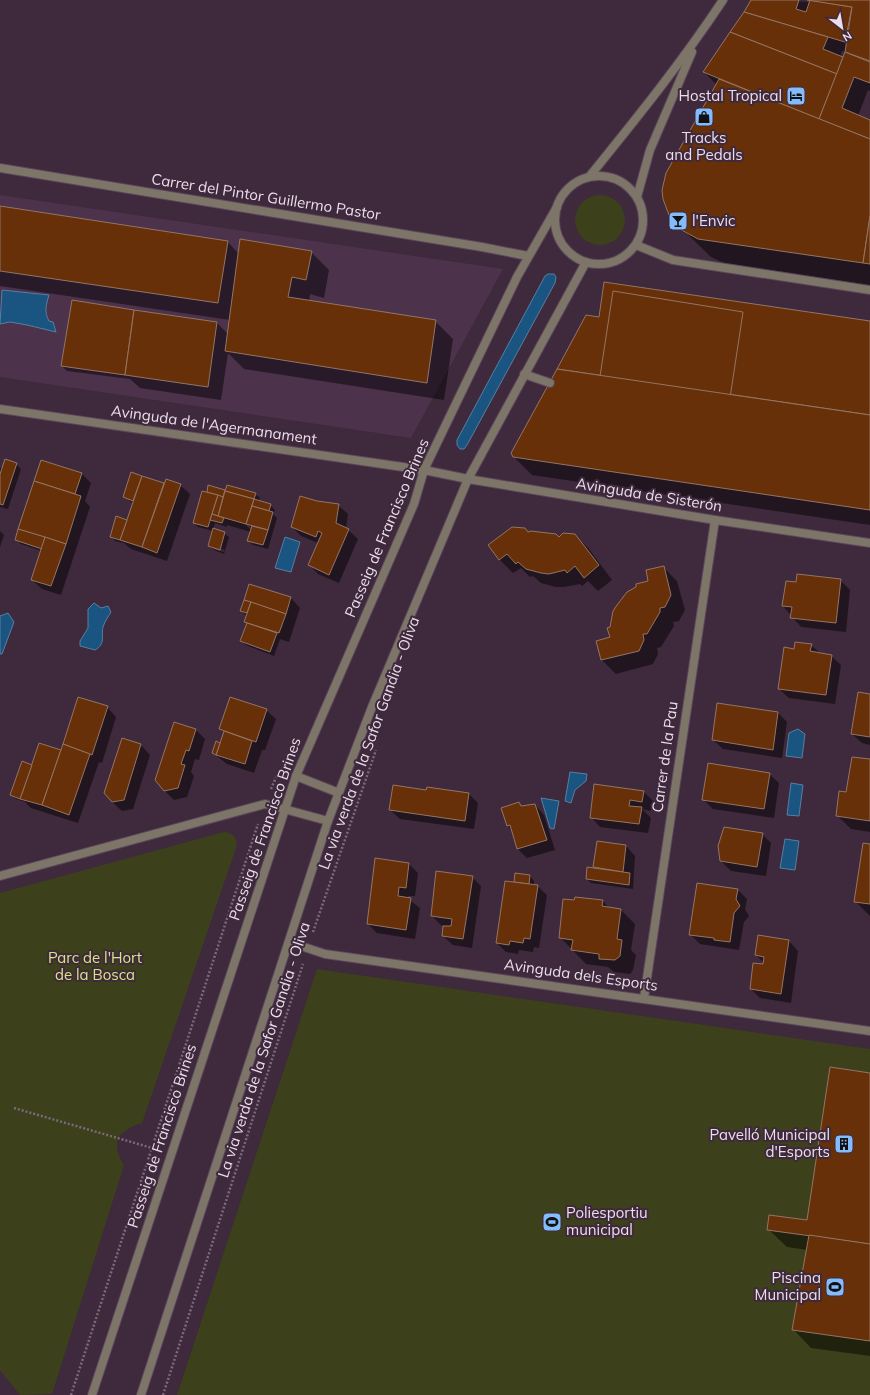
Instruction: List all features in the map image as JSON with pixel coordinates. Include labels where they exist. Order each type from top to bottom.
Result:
[{"type":"street","points":[[589,177],[697,39],[723,0]]},
{"type":"street","points":[[637,197],[650,150],[697,39]]},
{"type":"street","name":"Carrer del Pintor Guillermo Pastor","points":[[0,168],[475,245],[528,256]]},
{"type":"street","points":[[603,176],[617,179],[628,186],[637,197],[642,209],[644,222],[636,245],[626,255],[614,262],[600,264],[586,262],[574,256],[564,247],[557,234],[555,220],[557,207],[564,193],[575,182],[589,177],[603,176]]},
{"type":"street","name":"Passeig de Francisco Brines","points":[[92,1395],[296,776],[414,504],[424,470],[528,256],[557,207]]},
{"type":"street","points":[[636,245],[673,260],[870,290]]},
{"type":"street","points":[[141,1395],[328,821],[393,654],[468,479],[586,262]]},
{"type":"street","points":[[524,374],[550,383]]},
{"type":"street","name":"Avinguda de l'Agermanament","points":[[0,409],[424,470]]},
{"type":"street","name":"Avinguda de Sisterón","points":[[424,470],[468,479],[715,520],[870,543]]},
{"type":"street","name":"Carrer de la Pau","points":[[644,998],[715,520]]},
{"type":"street","points":[[296,776],[339,793]]},
{"type":"street","points":[[0,876],[265,804],[328,821]]},
{"type":"street","name":"Avinguda dels Esports","points":[[289,942],[308,947],[325,954],[870,1031]]},
{"type":"path","name":"La via verda de la Safor Gandia - Oliva","points":[[163,1395],[308,947],[376,748]]},
{"type":"path","points":[[14,1108],[152,1148]]},
{"type":"shaded area","points":[[0,195],[503,269],[411,438],[0,377]]},
{"type":"green space","points":[[600,195],[610,197],[618,202],[623,210],[625,220],[623,230],[618,238],[610,243],[600,245],[590,243],[582,238],[577,230],[575,220],[577,210],[582,202],[590,197]]},
{"type":"green space","name":"Parc de l'Hort de la Bosca","points":[[224,832],[230,833],[234,836],[237,845],[142,1123],[127,1129],[122,1133],[117,1143],[117,1149],[124,1165],[52,1394],[20,1395],[0,1370],[0,893]]},
{"type":"green space","name":"Poliesportiu municipal","points":[[317,969],[870,1049],[870,1395],[177,1395]]},
{"type":"water","points":[[548,274],[554,274],[556,277],[555,283],[467,445],[464,449],[460,449],[457,445],[457,440],[545,276]]},
{"type":"water","points":[[2,290],[49,295],[46,305],[46,315],[49,321],[53,322],[56,332],[10,322],[0,324]]},
{"type":"water","points":[[285,537],[300,542],[291,572],[275,568]]},
{"type":"water","points":[[94,603],[101,608],[108,606],[111,612],[103,627],[101,645],[95,650],[80,646],[80,641],[88,628],[88,609]]},
{"type":"water","points":[[8,613],[14,622],[2,654],[0,654],[0,616]]},
{"type":"water","points":[[798,729],[805,734],[802,758],[786,756],[789,733]]},
{"type":"water","points":[[570,772],[587,774],[586,781],[575,790],[571,803],[565,801]]},
{"type":"water","points":[[791,783],[803,785],[799,816],[787,815]]},
{"type":"water","points":[[541,798],[559,801],[554,829],[550,828]]},
{"type":"water","points":[[785,839],[799,841],[795,870],[780,868]]},
{"type":"building","points":[[751,0],[799,0],[796,9],[806,12],[810,0],[852,7],[845,42],[744,12]]},
{"type":"building","points":[[807,0],[870,0],[870,61],[845,52],[852,7]]},
{"type":"building","points":[[744,12],[828,37],[823,49],[843,57],[837,74],[730,32]]},
{"type":"building","name":"Hostal Tropical","points":[[730,32],[837,74],[819,119],[703,72]]},
{"type":"building","points":[[845,52],[870,62],[870,83],[854,77],[842,108],[870,120],[870,139],[819,119]]},
{"type":"building","points":[[719,79],[870,139],[870,216],[863,263],[698,239],[678,228],[669,215],[663,199],[662,190],[666,173]]},
{"type":"building","points":[[0,206],[228,241],[218,303],[0,271]]},
{"type":"building","points":[[870,216],[870,264],[863,263]]},
{"type":"building","points":[[240,239],[312,251],[306,280],[292,277],[288,297],[436,320],[427,383],[225,351]]},
{"type":"building","points":[[604,282],[870,321],[870,415],[557,369],[586,315],[599,317]]},
{"type":"building","points":[[613,291],[743,312],[717,484],[515,453],[558,376],[599,383]]},
{"type":"building","points":[[72,300],[134,310],[125,375],[61,366]]},
{"type":"building","points":[[134,310],[217,322],[208,387],[125,375]]},
{"type":"building","points":[[557,369],[870,415],[870,510],[513,457],[511,453]]},
{"type":"building","points":[[5,459],[17,463],[3,505],[0,504],[0,474]]},
{"type":"building","points":[[41,460],[82,473],[75,494],[34,481]]},
{"type":"building","points":[[131,472],[142,476],[133,501],[123,497]]},
{"type":"building","points":[[142,476],[164,483],[142,547],[120,540]]},
{"type":"building","points":[[166,479],[181,484],[157,553],[142,547]]},
{"type":"building","points":[[34,481],[81,496],[66,544],[18,529]]},
{"type":"building","points":[[208,485],[225,490],[223,497],[207,492]]},
{"type":"building","points":[[227,485],[256,493],[254,499],[225,491]]},
{"type":"building","points":[[202,491],[218,495],[208,527],[193,523]]},
{"type":"building","points":[[225,491],[254,499],[246,524],[218,516]]},
{"type":"building","points":[[218,495],[223,497],[218,516],[212,514]]},
{"type":"building","points":[[300,496],[317,501],[339,504],[336,523],[349,529],[329,575],[308,565],[322,533],[318,531],[316,537],[291,527]]},
{"type":"building","points":[[254,499],[271,504],[269,511],[252,506]]},
{"type":"building","points":[[252,506],[273,512],[268,530],[246,524]]},
{"type":"building","points":[[212,514],[224,518],[222,523],[210,520]]},
{"type":"building","points":[[116,516],[127,520],[120,540],[110,537]]},
{"type":"building","points":[[252,526],[268,530],[263,545],[247,541]]},
{"type":"building","points":[[512,527],[525,528],[528,532],[531,531],[556,534],[559,537],[563,533],[575,534],[599,565],[584,578],[575,566],[567,573],[565,570],[549,574],[526,569],[518,562],[516,564],[507,554],[499,560],[488,545]]},
{"type":"building","points":[[213,528],[225,532],[220,550],[208,546]]},
{"type":"building","points":[[18,529],[45,537],[42,549],[15,540]]},
{"type":"building","points":[[45,537],[66,544],[51,586],[31,580]]},
{"type":"building","points":[[664,566],[671,595],[665,607],[660,608],[660,612],[647,634],[643,634],[644,640],[639,651],[601,660],[596,641],[610,637],[607,628],[610,627],[613,611],[617,605],[627,592],[636,587],[636,584],[648,581],[646,570]]},
{"type":"building","points":[[797,574],[841,579],[836,623],[790,618],[792,607],[782,606],[786,581],[796,582]]},
{"type":"building","points":[[249,584],[291,597],[286,614],[244,600]]},
{"type":"building","points":[[244,600],[251,602],[247,613],[240,611]]},
{"type":"building","points":[[251,602],[286,614],[279,633],[244,622]]},
{"type":"building","points":[[247,623],[277,633],[270,652],[240,641]]},
{"type":"building","points":[[795,642],[812,644],[810,651],[832,655],[826,695],[778,689],[784,647],[794,649]]},
{"type":"building","points":[[858,692],[870,694],[870,737],[851,734]]},
{"type":"building","points":[[78,697],[108,706],[92,755],[63,744]]},
{"type":"building","points":[[230,697],[267,709],[256,742],[219,729]]},
{"type":"building","points":[[717,703],[778,712],[773,750],[712,740]]},
{"type":"building","points":[[174,722],[196,729],[189,751],[186,750],[181,764],[185,765],[178,788],[164,791],[155,780]]},
{"type":"building","points":[[224,731],[252,741],[245,764],[216,755]]},
{"type":"building","points":[[122,738],[141,744],[124,800],[112,802],[104,793]]},
{"type":"building","points":[[216,741],[220,743],[216,755],[212,753]]},
{"type":"building","points":[[39,743],[61,750],[42,805],[20,799]]},
{"type":"building","points":[[63,744],[90,754],[69,815],[42,805]]},
{"type":"building","points":[[852,757],[870,759],[870,821],[836,816],[839,791],[846,792]]},
{"type":"building","points":[[22,761],[32,765],[20,799],[10,795]]},
{"type":"building","points":[[708,763],[770,773],[764,809],[702,800]]},
{"type":"building","points":[[594,784],[644,791],[642,802],[630,800],[629,806],[642,807],[639,824],[590,818]]},
{"type":"building","points":[[393,785],[426,790],[427,787],[469,793],[465,821],[389,810]]},
{"type":"building","points":[[519,802],[521,806],[535,804],[547,840],[517,849],[510,825],[507,826],[501,808]]},
{"type":"building","points":[[724,827],[763,833],[757,867],[720,861],[718,846]]},
{"type":"building","points":[[597,841],[626,845],[623,872],[593,867]]},
{"type":"building","points":[[863,843],[870,844],[870,904],[854,902]]},
{"type":"building","points":[[375,858],[409,863],[406,888],[399,887],[398,896],[411,898],[406,930],[367,924]]},
{"type":"building","points":[[587,867],[630,873],[629,885],[586,879]]},
{"type":"building","points":[[436,871],[473,876],[463,939],[442,936],[443,926],[451,926],[452,919],[431,916]]},
{"type":"building","points":[[515,873],[530,875],[529,884],[514,882]]},
{"type":"building","points":[[505,881],[538,885],[530,939],[524,938],[523,943],[510,941],[509,945],[496,943]]},
{"type":"building","points":[[697,883],[738,889],[736,899],[740,906],[734,913],[730,942],[714,940],[714,938],[689,935]]},
{"type":"building","points":[[575,897],[603,900],[602,906],[621,909],[617,939],[622,940],[620,956],[615,960],[599,959],[599,954],[571,950],[573,940],[559,938],[563,899],[574,900]]},
{"type":"building","points":[[758,935],[789,940],[781,994],[750,989],[753,963],[763,964],[764,957],[755,955]]},
{"type":"building","name":"Pavelló Municipal d'Esports","points":[[830,1067],[870,1073],[870,1244],[767,1230],[769,1215],[807,1220]]},
{"type":"building","name":"Piscina Municipal","points":[[809,1235],[870,1244],[870,1341],[792,1330]]},
{"type":"place","name":"Hostal Tropical","points":[[796,96]]},
{"type":"place","name":"Tracks and Pedals","points":[[704,117]]},
{"type":"place","name":"l'Envic","points":[[678,221]]},
{"type":"place","name":"Pavelló Municipal d'Esports","points":[[844,1144]]},
{"type":"place","name":"Poliesportiu municipal","points":[[552,1222]]},
{"type":"place","name":"Piscina Municipal","points":[[835,1287]]}]
